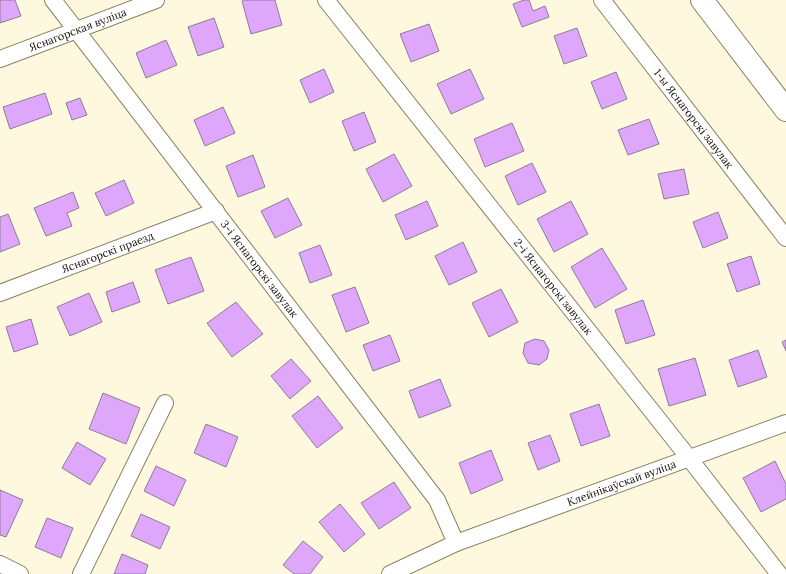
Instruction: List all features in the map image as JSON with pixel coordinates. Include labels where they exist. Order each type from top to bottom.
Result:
[{"type":"main road","points":[[702,0],[786,110]]},
{"type":"street","name":"3-і Яснагорскі завулак","points":[[53,0],[438,500],[456,543]]},
{"type":"street","name":"Яснагорская вуліца","points":[[0,59],[156,0]]},
{"type":"street","name":"2-і Яснагорскі завулак","points":[[326,0],[689,458],[779,574]]},
{"type":"street","name":"1-ы Яснагорскі завулак","points":[[602,0],[786,238]]},
{"type":"street","name":"Яснагорскі праезд","points":[[0,293],[216,211]]},
{"type":"street","points":[[81,574],[165,403]]},
{"type":"street","name":"Клейнікаўскай вуліца","points":[[390,574],[456,543],[786,423]]},
{"type":"street","points":[[0,564],[20,574]]},
{"type":"building","points":[[0,0],[15,0],[21,16],[0,23]]},
{"type":"building","points":[[275,0],[282,25],[251,34],[242,1]]},
{"type":"building","points":[[524,0],[529,0],[533,11],[545,6],[549,17],[522,27],[513,4]]},
{"type":"building","points":[[214,18],[224,47],[198,56],[188,27]]},
{"type":"building","points":[[429,24],[439,51],[411,62],[400,34]]},
{"type":"building","points":[[577,28],[587,56],[564,64],[554,36]]},
{"type":"building","points":[[166,40],[177,65],[146,78],[136,53]]},
{"type":"building","points":[[324,69],[334,92],[310,103],[300,80]]},
{"type":"building","points":[[470,69],[484,99],[451,114],[437,84]]},
{"type":"building","points":[[616,72],[627,99],[602,109],[591,82]]},
{"type":"building","points":[[45,93],[52,114],[10,129],[3,107]]},
{"type":"building","points":[[80,98],[87,115],[72,120],[66,103]]},
{"type":"building","points":[[223,107],[235,133],[205,146],[194,120]]},
{"type":"building","points":[[364,112],[376,142],[354,151],[342,121]]},
{"type":"building","points":[[649,119],[659,144],[628,155],[618,130]]},
{"type":"building","points":[[512,123],[524,151],[485,167],[474,139]]},
{"type":"building","points":[[394,154],[412,186],[383,202],[366,169]]},
{"type":"building","points":[[253,155],[265,187],[238,197],[226,166]]},
{"type":"building","points":[[532,163],[546,192],[518,205],[505,176]]},
{"type":"building","points":[[684,169],[689,194],[664,199],[658,174]]},
{"type":"building","points":[[124,180],[134,203],[106,216],[95,193]]},
{"type":"building","points":[[73,192],[79,208],[67,213],[72,226],[46,236],[34,208]]},
{"type":"building","points":[[288,198],[302,225],[275,238],[261,211]]},
{"type":"building","points":[[427,201],[438,226],[406,240],[395,215]]},
{"type":"building","points":[[571,201],[588,234],[554,252],[537,219]]},
{"type":"building","points":[[718,212],[728,238],[703,248],[693,222]]},
{"type":"building","points":[[8,214],[20,244],[0,252],[0,217]]},
{"type":"building","points":[[463,242],[477,272],[449,285],[435,256]]},
{"type":"building","points":[[320,245],[332,275],[310,283],[299,253]]},
{"type":"building","points":[[602,248],[627,289],[595,308],[571,267]]},
{"type":"building","points":[[751,256],[760,284],[737,292],[727,264]]},
{"type":"building","points":[[191,257],[204,291],[168,304],[155,270]]},
{"type":"building","points":[[133,282],[140,302],[112,312],[106,292]]},
{"type":"building","points":[[355,287],[369,323],[346,332],[332,295]]},
{"type":"building","points":[[501,289],[518,322],[489,337],[472,303]]},
{"type":"building","points":[[89,293],[102,322],[70,336],[57,307]]},
{"type":"building","points":[[643,300],[655,335],[626,344],[615,310]]},
{"type":"building","points":[[236,302],[263,334],[232,357],[207,323]]},
{"type":"building","points":[[31,319],[38,344],[14,352],[6,327]]},
{"type":"building","points":[[390,335],[400,361],[373,371],[363,345]]},
{"type":"building","points":[[535,339],[544,341],[549,350],[547,359],[539,365],[528,363],[523,353],[525,343]]},
{"type":"building","points":[[786,340],[786,351],[782,342]]},
{"type":"building","points":[[758,350],[767,377],[738,387],[729,360]]},
{"type":"building","points":[[695,358],[706,395],[669,406],[658,369]]},
{"type":"building","points":[[291,359],[311,381],[290,399],[271,376]]},
{"type":"building","points":[[440,379],[451,406],[419,418],[409,391]]},
{"type":"building","points":[[103,393],[140,408],[126,444],[89,429]]},
{"type":"building","points":[[318,396],[343,428],[317,448],[292,416]]},
{"type":"building","points":[[599,404],[610,436],[581,446],[570,414]]},
{"type":"building","points":[[206,424],[238,437],[226,467],[194,453]]},
{"type":"building","points":[[550,435],[560,461],[538,470],[528,443]]},
{"type":"building","points":[[77,442],[106,459],[90,485],[62,468]]},
{"type":"building","points":[[491,450],[503,480],[471,494],[459,463]]},
{"type":"building","points":[[775,461],[786,484],[786,499],[761,512],[743,478]]},
{"type":"building","points":[[156,466],[186,480],[174,506],[144,491]]},
{"type":"building","points":[[394,482],[411,508],[379,529],[361,503]]},
{"type":"building","points":[[0,490],[23,500],[6,537],[0,535]]},
{"type":"building","points":[[340,504],[365,534],[344,552],[319,522]]},
{"type":"building","points":[[141,514],[170,527],[160,549],[131,536]]},
{"type":"building","points":[[47,518],[73,528],[61,558],[35,547]]},
{"type":"building","points":[[303,541],[323,557],[310,574],[294,574],[283,565]]},
{"type":"building","points":[[122,554],[148,565],[145,574],[114,574]]}]
